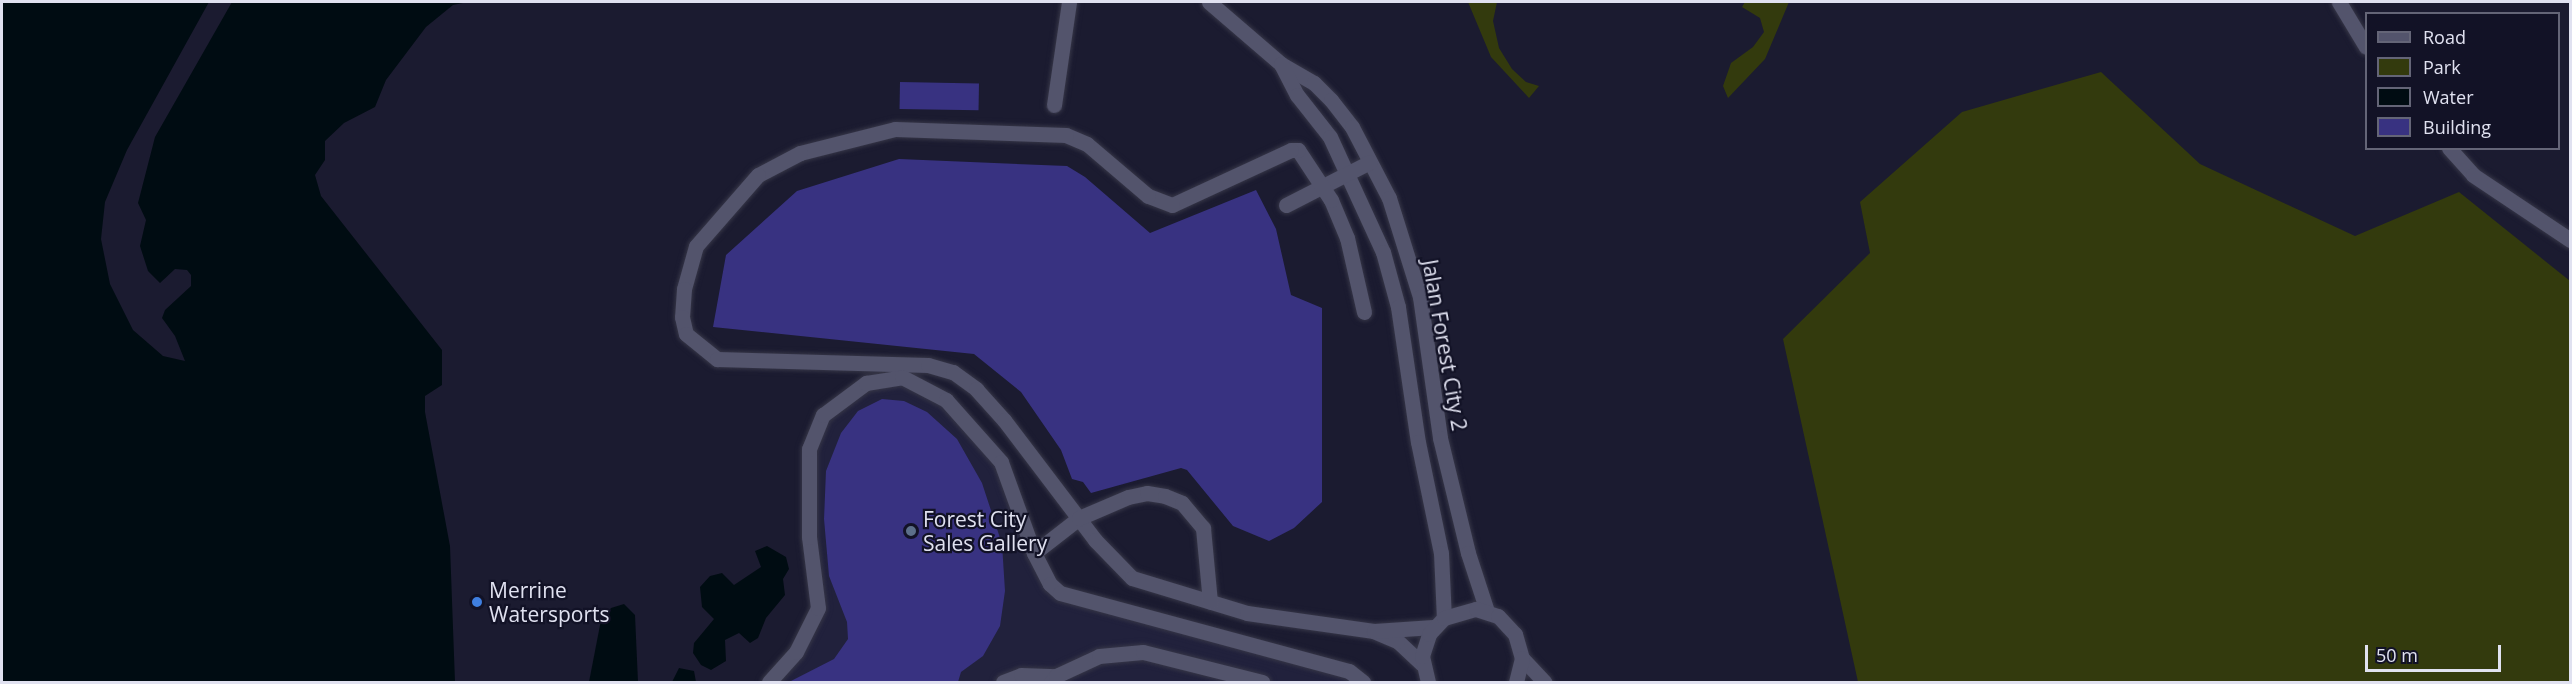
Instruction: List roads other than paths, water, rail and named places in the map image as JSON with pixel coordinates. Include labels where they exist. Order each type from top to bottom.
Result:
[{"type":"street","points":[[1054,105],[1069,2]]},
{"type":"street","points":[[1209,2],[1281,64]]},
{"type":"street","points":[[2339,2],[2365,44]]},
{"type":"street","name":"Jalan Forest City 2","points":[[1281,64],[1314,83],[1352,127],[1405,241],[1420,297],[1440,438],[1468,553],[1486,611]]},
{"type":"street","name":"Jalan Forest City 2","points":[[1281,64],[1297,95],[1330,137],[1348,174],[1383,252],[1398,307],[1418,442],[1441,553],[1439,622],[1423,648],[1422,664]]},
{"type":"street","points":[[1364,312],[1347,238],[1304,154],[1291,150],[1172,206],[1148,196],[1087,144],[1066,135],[895,129],[811,150],[774,164],[758,175],[705,232],[696,246],[684,289],[682,317],[686,334],[700,348],[717,359],[928,365],[953,372],[976,389],[1004,420],[1095,540],[1132,578],[1210,602],[1284,620],[1374,631],[1439,622],[1465,610],[1486,611],[1512,629],[1522,658],[1544,682]]},
{"type":"street","points":[[2451,150],[2473,175],[2571,240]]},
{"type":"street","points":[[1286,205],[1370,162]]},
{"type":"street","points":[[769,682],[796,652],[818,608],[809,537],[809,449],[823,415],[866,383],[902,377],[946,400],[1001,462],[1034,553],[1050,584],[1071,598],[1349,671],[1363,682]]},
{"type":"street","points":[[1034,553],[1079,518],[1147,493],[1182,503],[1203,528],[1210,602]]},
{"type":"street","points":[[1374,631],[1397,641],[1422,664],[1428,682]]},
{"type":"street","points":[[1003,682],[1021,675],[1053,679],[1099,656],[1143,652],[1262,682]]},
{"type":"street","points":[[1516,682],[1522,658]]},
{"type":"water","points":[[2,2],[209,2],[127,150],[105,202],[101,239],[110,284],[133,330],[163,356],[185,361],[175,336],[162,318],[165,310],[191,286],[191,275],[187,270],[175,269],[160,283],[148,271],[140,246],[146,220],[138,203],[155,137],[232,2],[468,2],[453,5],[426,27],[386,80],[375,107],[344,123],[325,141],[325,160],[315,175],[321,196],[442,350],[442,385],[425,396],[425,412],[450,546],[455,682],[2,682]]},
{"type":"water","points":[[767,546],[786,557],[789,569],[783,579],[785,595],[766,618],[758,638],[750,643],[739,633],[725,640],[726,661],[711,670],[701,665],[693,653],[694,643],[714,619],[702,607],[700,587],[710,576],[722,573],[734,585],[761,567],[755,551]]},
{"type":"water","points":[[624,604],[635,615],[638,682],[589,682],[601,620],[611,608]]},
{"type":"water","points":[[679,668],[694,671],[696,682],[672,682]]},
{"type":"place","name":"Forest City Sales Gallery","points":[[911,531]]},
{"type":"place","name":"Merrine Watersports","points":[[477,602]]}]
